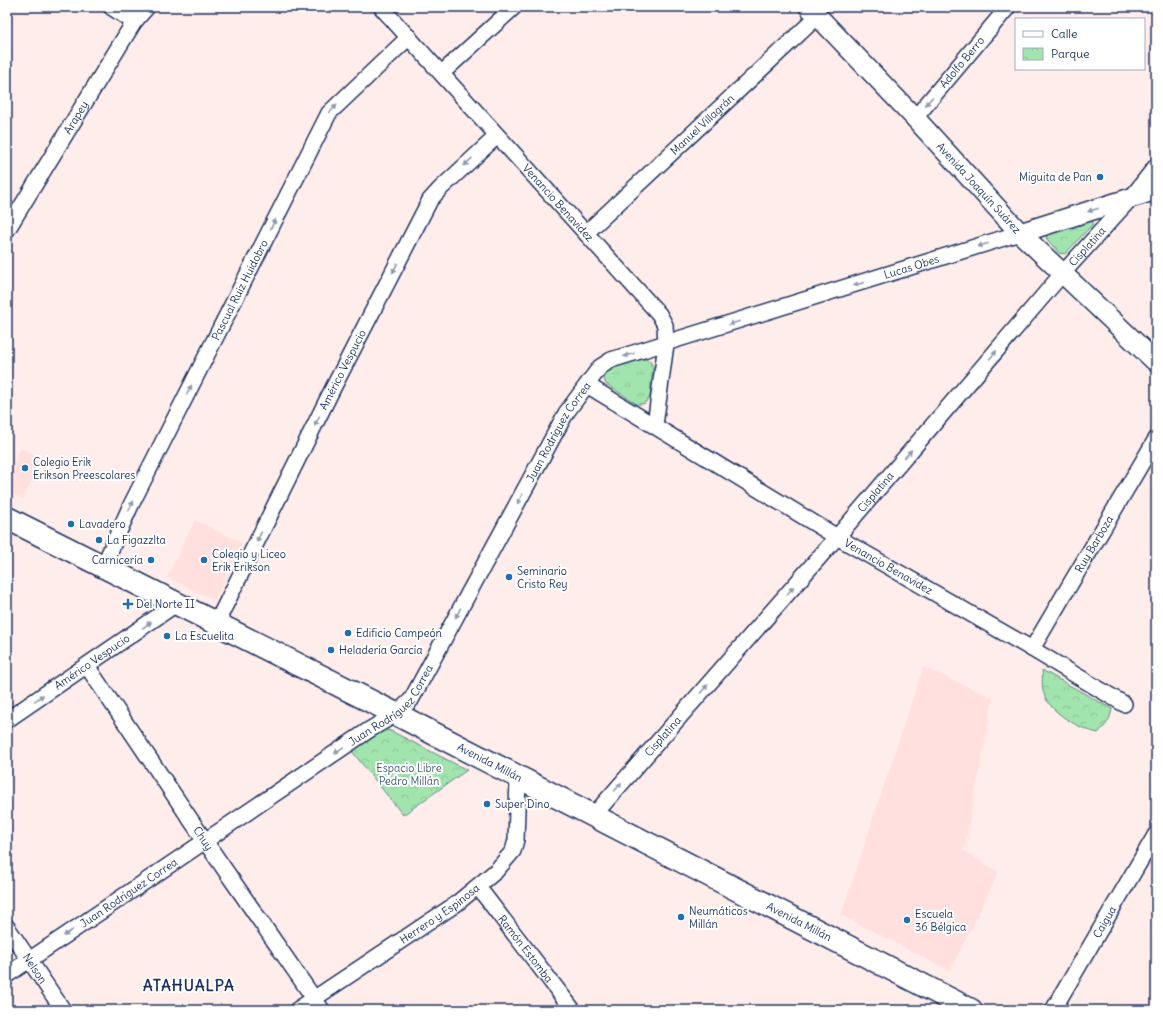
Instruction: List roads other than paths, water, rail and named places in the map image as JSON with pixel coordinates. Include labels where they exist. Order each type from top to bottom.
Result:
[{"type":"main road","name":"Avenida Millán","points":[[7,518],[396,714],[971,1010]]},
{"type":"street","points":[[111,7],[134,22]]},
{"type":"street","name":"Arapey","points":[[7,230],[134,22],[147,7]]},
{"type":"street","name":"Venancio Benavidez","points":[[381,7],[659,314],[665,325],[666,344],[655,425]]},
{"type":"street","points":[[442,73],[514,7]]},
{"type":"street","name":"Adolfo Berro","points":[[915,118],[1008,7]]},
{"type":"street","name":"Avenida Joaquín Suárez","points":[[813,12],[915,118],[1020,233],[1156,362]]},
{"type":"street","name":"Manuel Villagrán","points":[[586,233],[813,12]]},
{"type":"street","name":"Pascual Ruiz Huidobro","points":[[103,567],[131,505],[329,113],[409,37]]},
{"type":"street","name":"Américo Vespucio","points":[[216,624],[332,390],[430,200],[497,136]]},
{"type":"street","name":"Cisplatina","points":[[592,816],[837,537],[1156,166]]},
{"type":"street","name":"Lucas Obes","points":[[666,344],[1156,190]]},
{"type":"street","name":"Juan Rodríguez Correa","points":[[7,975],[369,730],[396,714],[411,700],[566,413],[600,367],[611,360],[666,344]]},
{"type":"street","name":"Venancio Benavidez","points":[[587,385],[837,537],[1032,649],[1124,704]]},
{"type":"street","name":"Ruy Barboza","points":[[1032,649],[1156,439]]},
{"type":"street","name":"Américo Vespucio","points":[[7,720],[176,604]]},
{"type":"street","name":"Chuy","points":[[87,666],[205,841],[318,1004]]},
{"type":"street","name":"Herrero y Espinosa","points":[[297,1010],[318,1004],[456,904],[496,871],[513,851],[516,840],[518,778]]},
{"type":"street","name":"Caigua","points":[[1053,1010],[1156,834]]},
{"type":"street","name":"Ramón Estomba","points":[[478,887],[573,1010]]},
{"type":"street","name":"Nelson","points":[[7,927],[63,1010]]},
{"type":"place","name":"Miguita de Pan","points":[[1100,177]]},
{"type":"place","name":"Colegio Erik Erikson Preescolares","points":[[25,468]]},
{"type":"place","name":"Lavadero","points":[[71,524]]},
{"type":"place","name":"La Figazzlta","points":[[99,540]]},
{"type":"place","name":"Carnicería","points":[[151,560]]},
{"type":"place","name":"Colegio y Liceo Erik Erikson","points":[[204,560]]},
{"type":"place","name":"Seminario Cristo Rey","points":[[509,577]]},
{"type":"place","name":"Del Norte II","points":[[128,604]]},
{"type":"place","name":"Edificio Campeón","points":[[348,633]]},
{"type":"place","name":"La Escuelita","points":[[167,636]]},
{"type":"place","name":"Heladería García","points":[[331,650]]},
{"type":"place","name":"Super Dino","points":[[487,804]]},
{"type":"place","name":"Neumáticos Millán","points":[[681,917]]},
{"type":"place","name":"Escuela 36 Bélgica","points":[[907,920]]},
{"type":"district","name":"ATAHUALPA","points":[[189,985]]},
{"type":"park label","name":"Espacio Libre Pedro Millán","points":[[409,774]]}]
